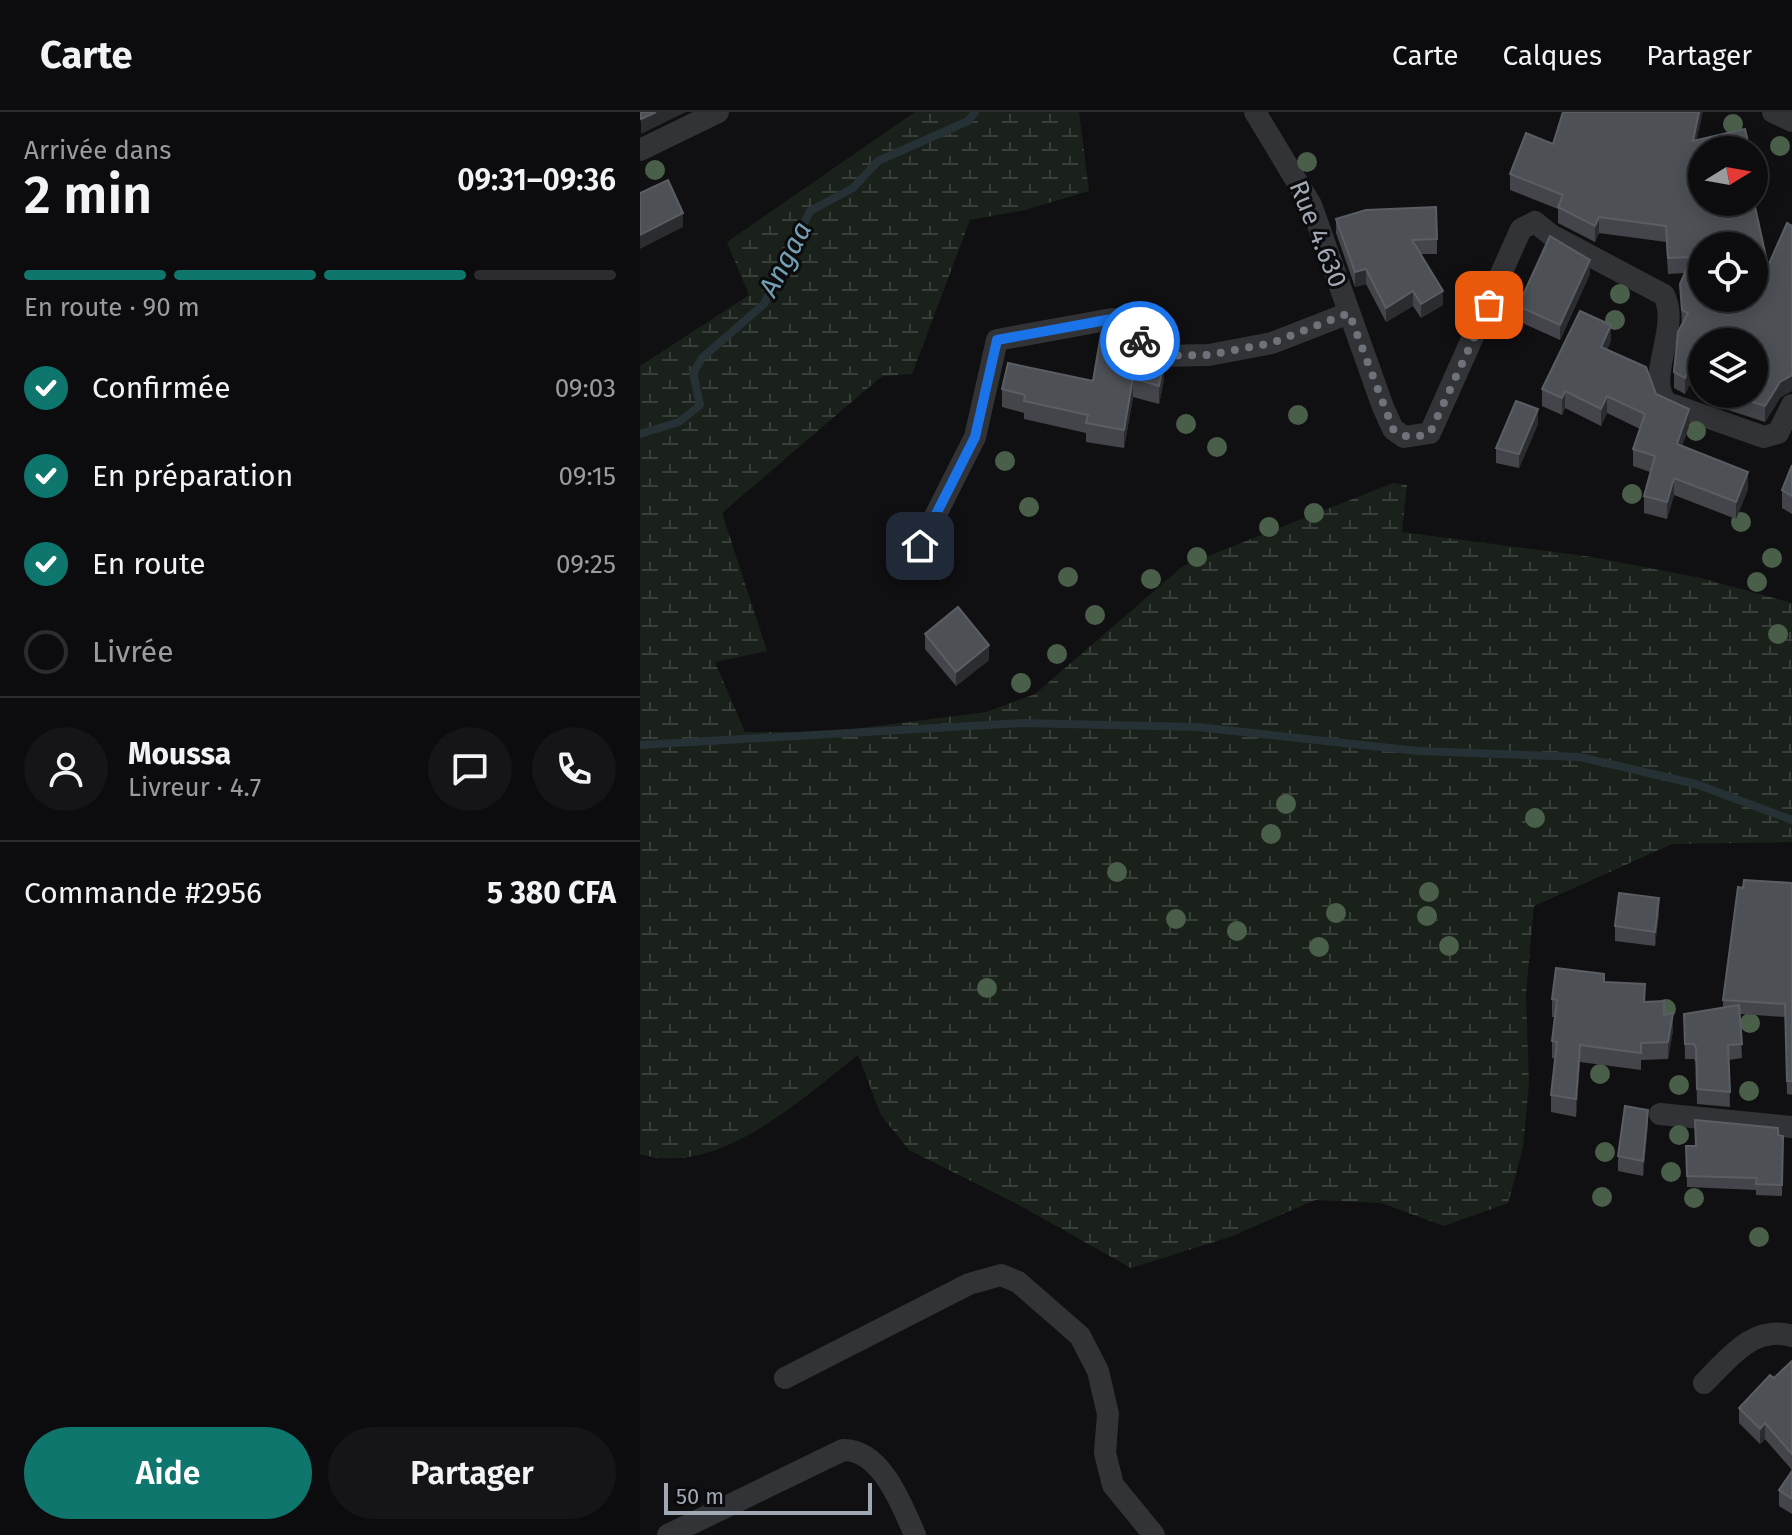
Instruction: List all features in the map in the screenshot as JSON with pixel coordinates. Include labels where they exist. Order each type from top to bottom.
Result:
[{"type":"street","points":[[640,150],[718,112]]},
{"type":"street","name":"Rue 4.630","points":[[1255,112],[1311,205],[1393,429],[1404,437],[1415,438],[1430,433],[1521,229],[1535,222],[1551,235],[1664,295],[1671,313],[1659,384],[1661,397],[1667,403],[1764,437],[1778,433],[1792,405]]},
{"type":"street","points":[[1773,112],[1792,121]]},
{"type":"street","points":[[920,546],[975,437],[997,340],[1112,319],[1158,356],[1209,355],[1272,343],[1349,313]]},
{"type":"street","points":[[1660,1114],[1792,1127]]},
{"type":"street","points":[[785,1378],[969,1284],[1001,1275],[1018,1282],[1080,1336],[1098,1371],[1108,1414],[1105,1453],[1110,1477],[1154,1535]]},
{"type":"street","points":[[1704,1383],[1750,1338],[1780,1332],[1792,1336]]},
{"type":"street","points":[[668,1535],[843,1450],[856,1450],[868,1456],[889,1484],[915,1535]]},
{"type":"green space","points":[[915,112],[1079,112],[1089,191],[1025,210],[970,220],[912,374],[882,376],[722,513],[767,651],[715,662],[745,732],[831,732],[986,712],[1035,694],[1183,566],[1393,483],[1407,485],[1402,532],[1592,557],[1701,578],[1792,603],[1792,842],[1672,844],[1534,906],[1526,994],[1529,1084],[1523,1148],[1508,1203],[1444,1226],[1381,1203],[1315,1200],[1230,1237],[1131,1268],[1015,1203],[909,1150],[881,1115],[858,1055],[784,1112],[728,1145],[699,1155],[669,1158],[640,1154],[640,366],[749,295],[727,242]]},
{"type":"building","points":[[640,112],[656,112],[641,119]]},
{"type":"building","points":[[1563,112],[1699,112],[1694,136],[1688,136],[1688,216],[1757,216],[1761,232],[1688,232],[1688,257],[1668,258],[1666,226],[1599,217],[1595,226],[1558,207],[1563,195],[1510,174],[1526,133],[1553,144]]},
{"type":"building","points":[[1745,129],[1747,136],[1715,136]]},
{"type":"building","points":[[668,180],[683,213],[640,235],[640,193]]},
{"type":"building","points":[[1436,207],[1437,239],[1412,240],[1443,291],[1421,304],[1413,291],[1386,308],[1366,269],[1355,272],[1336,219],[1366,210]]},
{"type":"building","points":[[1787,223],[1792,226],[1792,375],[1780,382],[1768,401],[1768,328],[1688,328],[1688,372],[1685,378],[1674,372],[1678,332],[1688,313],[1682,310],[1680,284],[1688,266],[1688,312],[1768,312],[1768,266]]},
{"type":"building","points":[[1550,236],[1590,260],[1560,325],[1518,306]]},
{"type":"building","points":[[1580,311],[1611,325],[1601,347],[1646,367],[1656,394],[1689,409],[1677,444],[1748,472],[1736,502],[1674,478],[1667,502],[1644,496],[1655,456],[1633,449],[1645,414],[1607,396],[1601,409],[1565,391],[1562,398],[1542,389]]},
{"type":"building","points":[[1101,334],[1139,341],[1137,355],[1164,362],[1159,386],[1133,378],[1124,430],[1086,423],[1088,415],[1024,401],[1025,395],[1002,389],[1008,363],[1093,381]]},
{"type":"building","points":[[1516,401],[1538,409],[1519,454],[1496,448]]},
{"type":"building","points":[[1792,465],[1792,496],[1782,490]]},
{"type":"building","points":[[958,607],[989,645],[956,672],[925,634]]},
{"type":"building","points":[[1744,880],[1792,883],[1792,1081],[1787,1081],[1785,1004],[1723,1000],[1738,887],[1743,888]]},
{"type":"building","points":[[1619,893],[1659,898],[1655,932],[1615,926]]},
{"type":"building","points":[[1556,968],[1604,974],[1604,982],[1645,984],[1644,1002],[1664,1001],[1664,1015],[1673,1013],[1668,1042],[1641,1043],[1641,1053],[1580,1045],[1576,1099],[1551,1095],[1557,1042],[1552,1041],[1557,1000],[1552,999]]},
{"type":"building","points":[[1739,1005],[1742,1044],[1728,1045],[1730,1092],[1697,1089],[1696,1048],[1694,1044],[1685,1044],[1684,1014]]},
{"type":"building","points":[[1625,1106],[1648,1110],[1643,1161],[1618,1156]]},
{"type":"building","points":[[1695,1120],[1778,1128],[1778,1135],[1783,1136],[1782,1185],[1756,1184],[1757,1178],[1687,1176],[1686,1146],[1696,1146]]},
{"type":"building","points":[[1792,1361],[1792,1454],[1765,1423],[1760,1429],[1739,1408],[1770,1375],[1774,1378]]},
{"type":"building","points":[[1792,1471],[1792,1499],[1779,1490]]},
{"type":"waterway","name":"Angaa","points":[[640,434],[679,422],[700,405],[693,373],[702,358],[764,304],[810,211],[853,188],[878,161],[968,121],[975,112]]},
{"type":"waterway","points":[[640,745],[1021,723],[1197,727],[1418,751],[1580,757],[1696,784],[1792,820]]},
{"type":"way so far","points":[[1140,341],[1158,356],[1209,355],[1272,343],[1349,313],[1393,429],[1404,437],[1415,438],[1430,433],[1489,305]]},
{"type":"route","points":[[920,546],[975,437],[997,340],[1112,319],[1140,341]]}]
